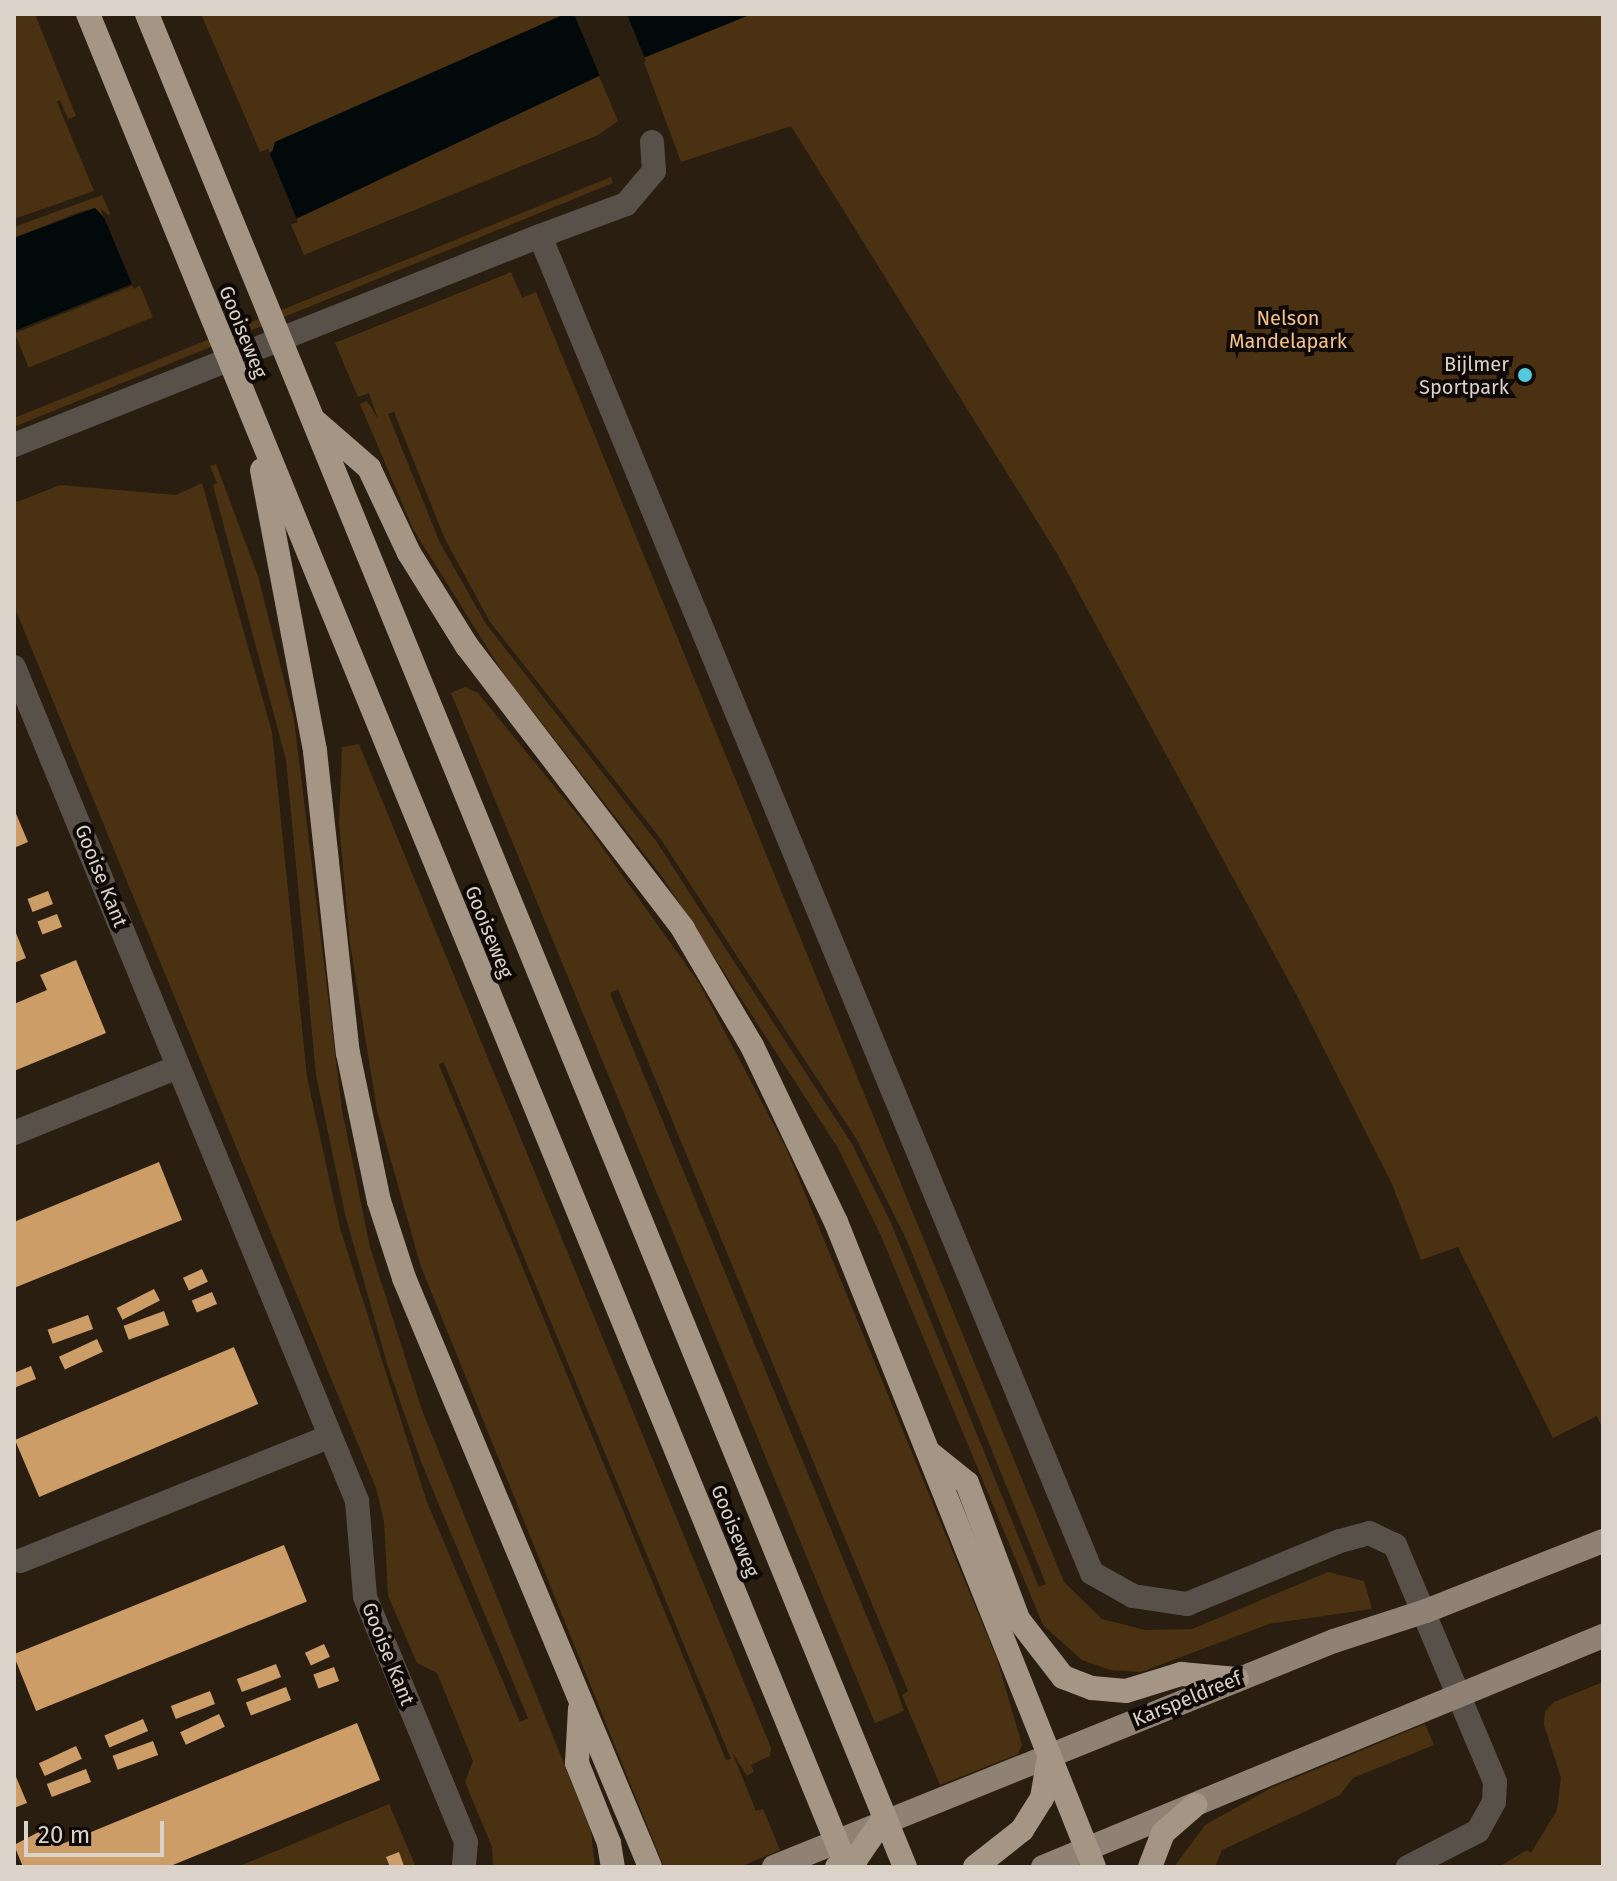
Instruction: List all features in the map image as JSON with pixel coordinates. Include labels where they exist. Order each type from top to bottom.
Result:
[{"type":"highway","name":"Gooiseweg","points":[[88,14],[256,431],[847,1867]]},
{"type":"highway","name":"Gooiseweg","points":[[147,14],[905,1867]]},
{"type":"highway","points":[[310,417],[369,468],[414,562],[481,668],[636,865],[720,987],[816,1179],[930,1453],[1090,1858]]},
{"type":"highway","points":[[256,431],[315,751],[348,1053],[379,1201],[404,1278],[650,1867]]},
{"type":"highway","points":[[930,1453],[967,1483],[1018,1619],[1063,1677],[1126,1691],[1181,1674],[1237,1679]]},
{"type":"highway","points":[[581,1701],[577,1763],[609,1843],[613,1867]]},
{"type":"highway","points":[[975,1867],[1022,1830],[1042,1798],[1050,1755]]},
{"type":"highway","points":[[1150,1867],[1163,1833],[1195,1805]]},
{"type":"highway","points":[[837,1867],[856,1859],[880,1824]]},
{"type":"main road","name":"Karspeldreef","points":[[774,1867],[1237,1679],[1426,1611],[1603,1541]]},
{"type":"main road","points":[[1043,1867],[1090,1858],[1195,1805],[1603,1636]]},
{"type":"street","points":[[14,445],[626,204],[654,171],[652,142]]},
{"type":"street","points":[[540,236],[1092,1573],[1133,1596],[1187,1604],[1369,1533],[1395,1545],[1426,1611],[1495,1782],[1494,1802],[1478,1831],[1408,1867]]},
{"type":"street","name":"Gooise Kant","points":[[17,681],[357,1501],[365,1597],[466,1842],[464,1867]]},
{"type":"street","points":[[14,1133],[178,1067]]},
{"type":"street","points":[[20,1561],[328,1437]]},
{"type":"green space","points":[[14,14],[35,14],[76,116],[68,119],[60,100],[57,102],[94,191],[14,219]]},
{"type":"green space","points":[[201,14],[565,14],[275,142],[273,151],[261,154]]},
{"type":"green space","name":"Nelson Mandelapark","points":[[626,14],[1603,14],[1603,1430],[1597,1416],[1553,1438],[1458,1247],[1421,1260],[1392,1184],[1297,996],[1058,555],[791,126],[681,162]]},
{"type":"green space","points":[[599,76],[618,121],[598,135],[304,255],[290,222]]},
{"type":"green space","points":[[611,177],[613,183],[14,427],[14,418]]},
{"type":"green space","points":[[102,195],[111,215],[105,218],[95,208],[14,238],[14,227]]},
{"type":"green space","points":[[511,272],[522,298],[536,292],[1064,1582],[1102,1619],[1145,1630],[1192,1629],[1328,1572],[1364,1581],[1372,1609],[1269,1624],[1141,1672],[1110,1670],[1082,1660],[1043,1625],[881,1236],[838,1148],[663,878],[503,673],[413,529],[360,404],[367,401],[378,419],[369,393],[358,397],[335,343]],"holes":[[[394,412],[445,539],[490,622],[660,838],[857,1140],[907,1241],[1046,1584],[1039,1587],[891,1223],[852,1144],[656,841],[486,624],[440,543],[388,414]]]},
{"type":"green space","points":[[139,283],[153,317],[29,368],[15,333]]},
{"type":"green space","points":[[216,464],[258,576],[294,720],[342,1110],[370,1247],[422,1410],[591,1831],[595,1867],[493,1867],[492,1847],[465,1782],[473,1761],[437,1673],[417,1663],[388,1596],[384,1521],[376,1488],[14,606],[14,496],[17,502],[60,485],[176,495],[202,483],[272,732],[307,1077],[340,1228],[427,1502],[520,1722],[528,1718],[422,1464],[388,1367],[345,1214],[316,1075],[286,760],[213,485],[217,483],[210,466]]},
{"type":"green space","points":[[465,687],[478,693],[590,830],[699,983],[787,1150],[997,1659],[1022,1745],[1018,1754],[940,1785],[902,1695],[908,1691],[618,989],[610,993],[895,1685],[904,1711],[875,1723],[451,693]]},
{"type":"green space","points":[[359,744],[771,1748],[770,1756],[751,1765],[754,1772],[747,1776],[732,1752],[756,1811],[763,1809],[780,1850],[740,1867],[664,1867],[420,1264],[377,1111],[350,943],[339,823],[342,747]],"holes":[[[443,1062],[731,1759],[726,1760],[439,1065]]]},
{"type":"green space","points":[[1603,1682],[1603,1867],[1499,1867],[1527,1850],[1531,1853],[1557,1810],[1561,1778],[1544,1725],[1545,1711],[1554,1702]]},
{"type":"green space","points":[[1425,1724],[1434,1745],[1353,1778],[1340,1795],[1222,1850],[1215,1867],[1174,1867],[1205,1825],[1271,1788]]},
{"type":"green space","points":[[389,1804],[416,1867],[402,1867],[387,1857],[390,1867],[237,1867]]},
{"type":"shaded area","points":[[565,14],[752,14],[599,76],[304,215],[14,331],[14,238],[95,208],[106,220],[272,152],[275,142]]},
{"type":"pier","points":[[574,14],[627,14],[646,61],[601,79]]},
{"type":"pier","points":[[268,149],[298,222],[157,274],[134,289],[100,208],[108,215]]},
{"type":"building","points":[[14,809],[28,842],[14,848]]},
{"type":"building","points":[[48,891],[53,904],[32,912],[27,899]]},
{"type":"building","points":[[57,914],[62,927],[42,935],[37,922]]},
{"type":"building","points":[[14,928],[26,958],[14,963]]},
{"type":"building","points":[[76,960],[106,1033],[14,1071],[14,1004],[47,990],[40,975]]},
{"type":"building","points":[[159,1162],[182,1220],[14,1288],[14,1222]]},
{"type":"building","points":[[202,1269],[208,1282],[189,1291],[183,1278]]},
{"type":"building","points":[[154,1289],[160,1301],[122,1320],[117,1308]]},
{"type":"building","points":[[212,1292],[217,1304],[197,1313],[192,1301]]},
{"type":"building","points":[[164,1311],[169,1325],[129,1340],[124,1326]]},
{"type":"building","points":[[88,1315],[93,1329],[53,1344],[48,1330]]},
{"type":"building","points":[[97,1339],[103,1352],[65,1369],[59,1357]]},
{"type":"building","points":[[234,1347],[258,1404],[39,1497],[15,1440]]},
{"type":"building","points":[[31,1366],[36,1379],[14,1388],[14,1373]]},
{"type":"building","points":[[284,1545],[307,1602],[36,1711],[14,1654]]},
{"type":"building","points":[[324,1644],[330,1657],[311,1666],[305,1653]]},
{"type":"building","points":[[276,1664],[281,1677],[242,1692],[237,1679]]},
{"type":"building","points":[[334,1667],[339,1681],[318,1689],[313,1675]]},
{"type":"building","points":[[286,1687],[291,1700],[251,1715],[246,1702]]},
{"type":"building","points":[[210,1691],[215,1704],[176,1719],[171,1706]]},
{"type":"building","points":[[219,1714],[225,1727],[186,1745],[180,1732]]},
{"type":"building","points":[[143,1719],[148,1731],[109,1747],[104,1735]]},
{"type":"building","points":[[357,1723],[380,1780],[168,1867],[23,1867],[14,1845],[50,1826],[57,1846]]},
{"type":"building","points":[[153,1741],[158,1755],[118,1770],[113,1756]]},
{"type":"building","points":[[76,1746],[82,1759],[45,1776],[39,1763]]},
{"type":"building","points":[[86,1769],[91,1782],[52,1797],[47,1784]]},
{"type":"building","points":[[14,1772],[27,1803],[14,1808]]},
{"type":"building","points":[[399,1852],[404,1866],[390,1867],[386,1857]]},
{"type":"place","name":"Bijlmer Sportpark","points":[[1525,375]]}]
